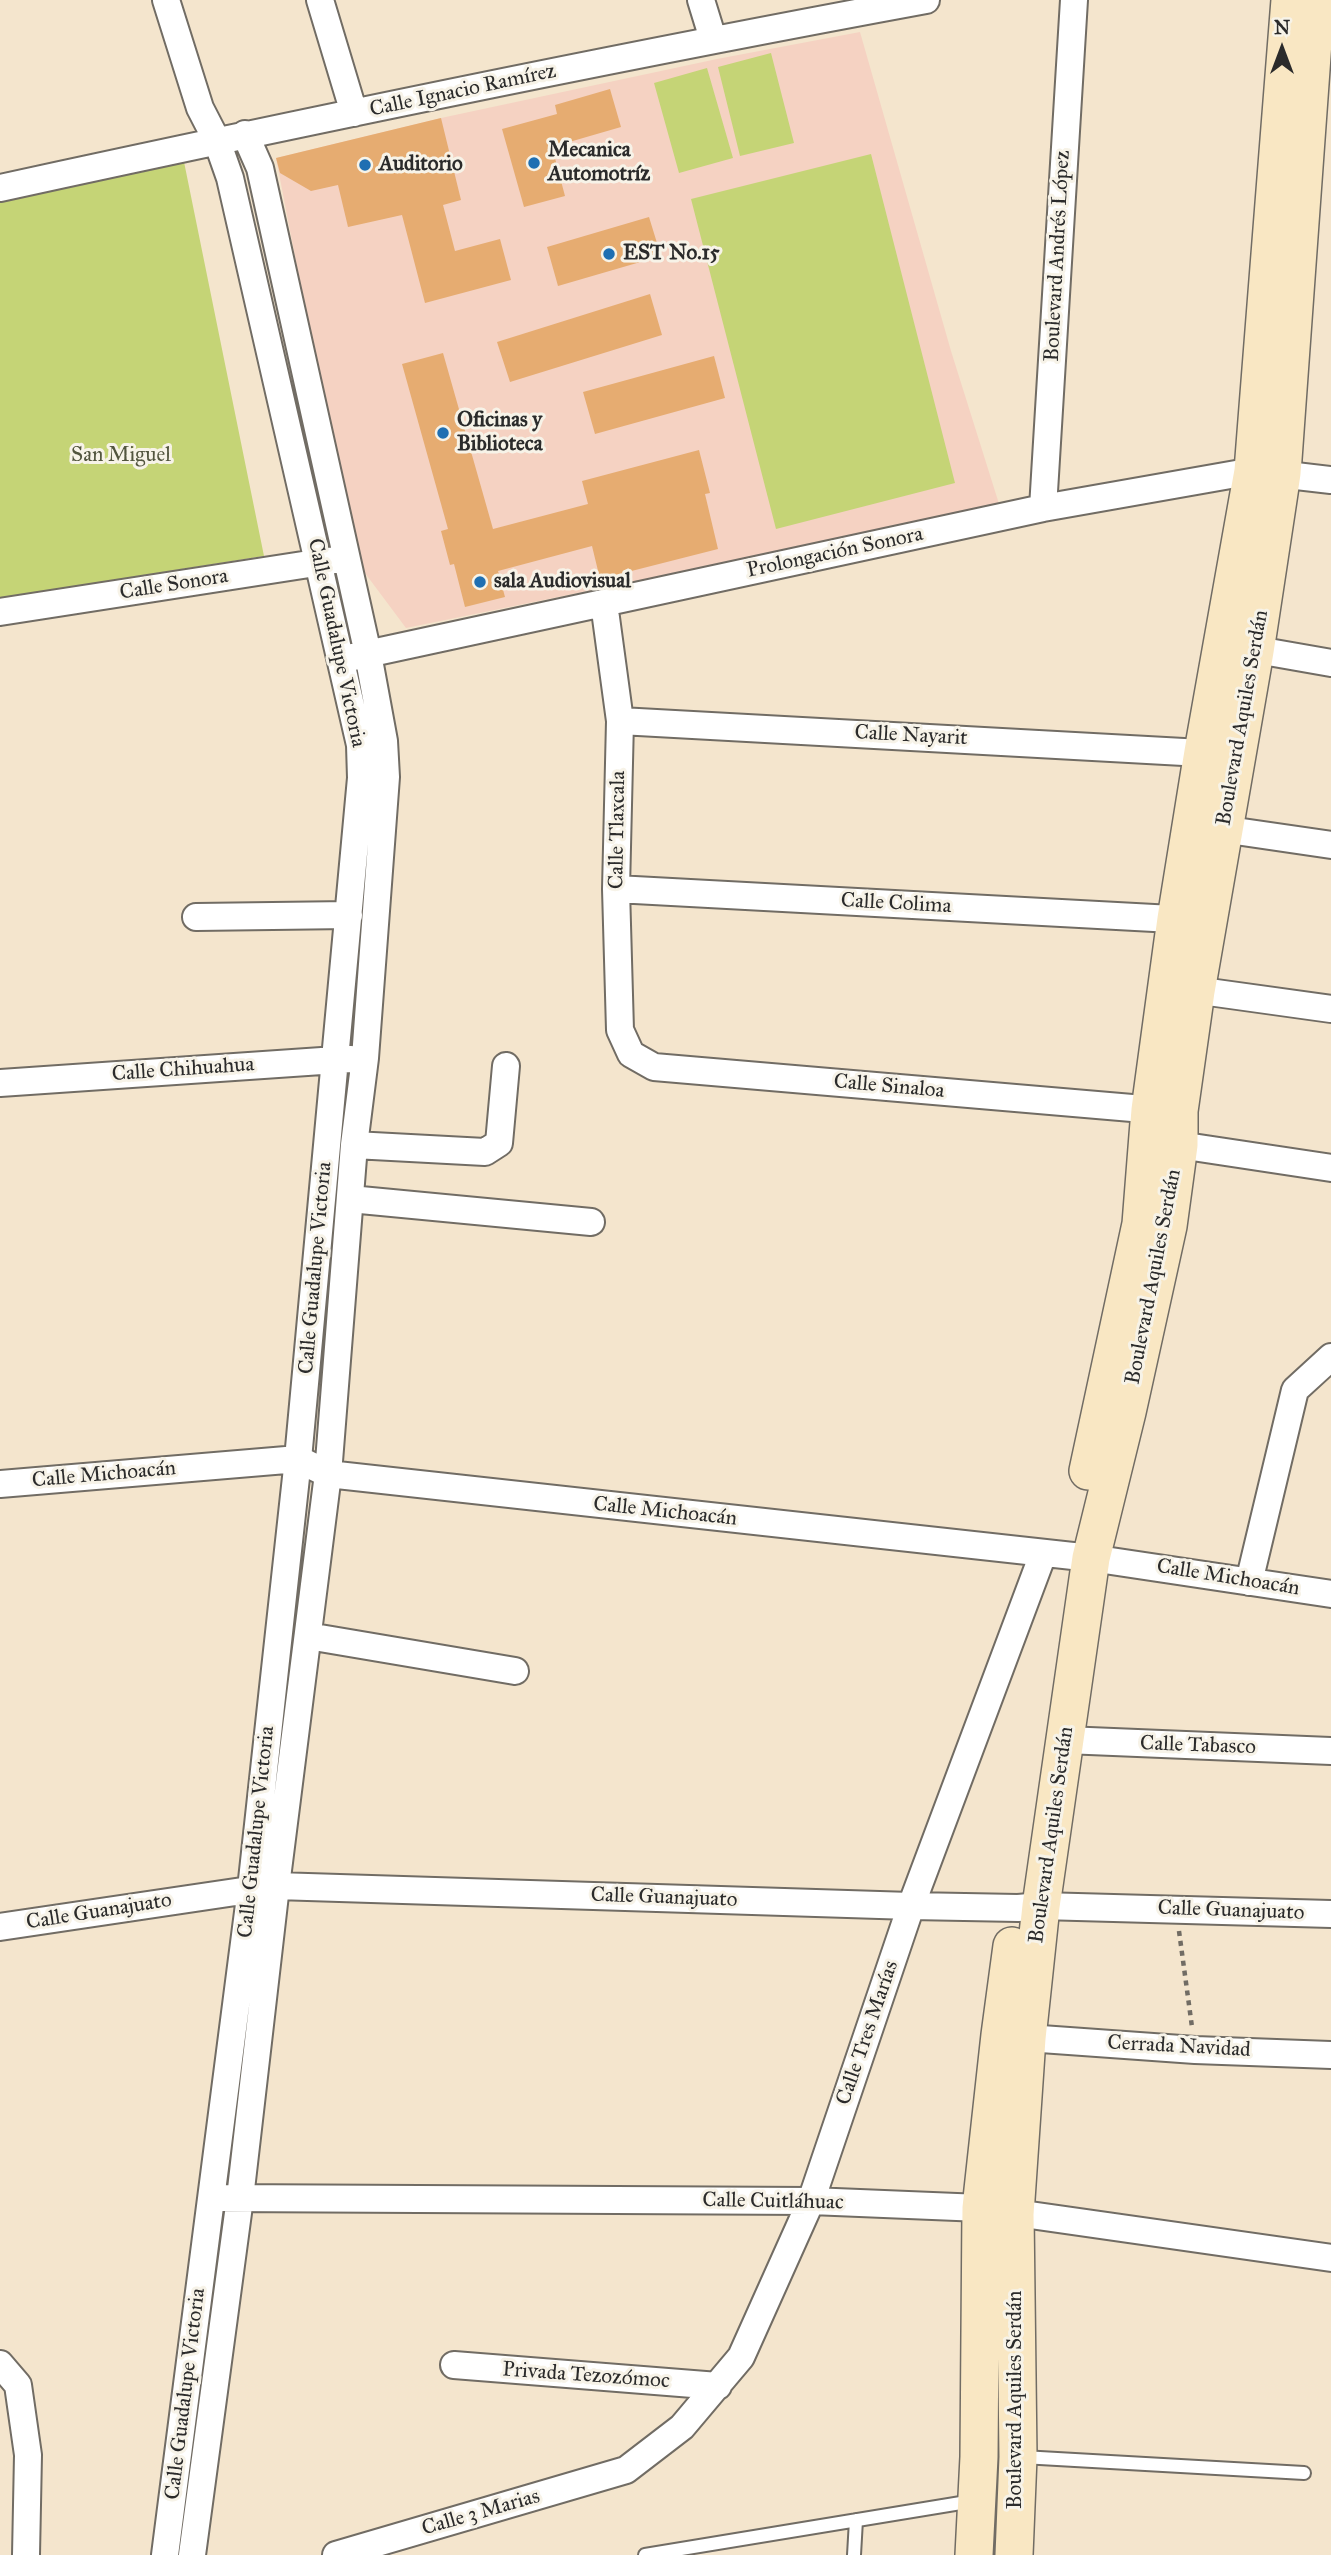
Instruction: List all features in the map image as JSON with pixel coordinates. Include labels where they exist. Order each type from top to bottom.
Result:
[{"type":"street","name":"Calle Guadalupe Victoria","points":[[166,0],[200,107],[217,141],[230,178],[360,745],[361,778],[298,1458],[240,2198],[192,2555]]},
{"type":"street","points":[[320,0],[354,113]]},
{"type":"street","points":[[701,0],[713,39]]},
{"type":"street","name":"Calle Ignacio Ramírez","points":[[0,188],[245,134],[713,39],[926,0]]},
{"type":"street","name":"Boulevard Aquiles Serdán","points":[[1268,472],[1290,0]]},
{"type":"street","name":"Boulevard Aquiles Serdán","points":[[998,2211],[1027,2038],[1030,1907],[1068,1556],[1141,1224],[1169,1122],[1182,989],[1192,920],[1268,472],[1316,0]]},
{"type":"street","name":"Boulevard Andrés López","points":[[1043,508],[1073,1]]},
{"type":"street","name":"Calle Guadalupe Victoria","points":[[165,2555],[211,2198],[308,1636],[328,1474],[354,1145],[365,1058],[386,777],[384,741],[348,558],[260,168],[245,134]]},
{"type":"street","name":"Prolongación Sonora","points":[[341,660],[1043,508],[1268,472],[1331,480]]},
{"type":"street","name":"Calle Sonora","points":[[0,612],[348,558]]},
{"type":"street","name":"Calle Tlaxcala","points":[[604,603],[620,721],[617,889],[620,1030],[631,1054]]},
{"type":"street","points":[[1239,647],[1331,663]]},
{"type":"street","name":"Calle Nayarit","points":[[620,721],[1220,754]]},
{"type":"street","points":[[1208,827],[1331,845]]},
{"type":"street","name":"Calle Colima","points":[[617,889],[1192,920]]},
{"type":"street","points":[[196,917],[349,915]]},
{"type":"street","points":[[1182,989],[1331,1009]]},
{"type":"street","name":"Calle Sinaloa","points":[[631,1054],[654,1067],[1169,1122],[1331,1168]]},
{"type":"street","name":"Calle Chihuahua","points":[[0,1083],[365,1058]]},
{"type":"street","points":[[354,1145],[485,1152],[499,1143],[506,1066]]},
{"type":"street","points":[[350,1199],[591,1222]]},
{"type":"street","points":[[1249,1582],[1295,1390],[1329,1358]]},
{"type":"street","name":"Calle Michoacán","points":[[0,1484],[298,1458],[328,1474],[1068,1556],[1331,1594]]},
{"type":"street","name":"Boulevard Aquiles Serdán","points":[[1014,2555],[998,2456],[1000,2035],[1065,1741],[1068,1556]]},
{"type":"street","name":"Calle Tres Marías","points":[[626,2470],[682,2427],[741,2357],[810,2201],[911,1906],[1068,1556]]},
{"type":"street","points":[[308,1636],[515,1671]]},
{"type":"street","name":"Calle Tabasco","points":[[1065,1741],[1331,1751]]},
{"type":"street","name":"Calle Guanajuato","points":[[0,1927],[264,1887],[911,1906],[1331,1914]]},
{"type":"street","name":"Cerrada Navidad","points":[[1027,2038],[1331,2055]]},
{"type":"street","name":"Calle Cuitláhuac","points":[[211,2198],[810,2201],[998,2211],[1331,2258]]},
{"type":"street","points":[[0,2364],[18,2385],[28,2455],[26,2555]]},
{"type":"street","name":"Privada Tezozómoc","points":[[454,2365],[718,2386]]},
{"type":"street","name":"Boulevard Aquiles Serdán","points":[[974,2555],[976,2501],[998,2456]]},
{"type":"street","name":"Calle 3 Marias","points":[[336,2555],[626,2470]]},
{"type":"lane","points":[[998,2456],[1304,2473]]},
{"type":"lane","points":[[645,2555],[976,2501]]},
{"type":"lane","points":[[854,2555],[856,2520]]},
{"type":"path","points":[[1177,1909],[1195,2049]]},
{"type":"shaded area","name":"EST No.15","points":[[860,32],[951,351],[1000,507],[406,628],[353,557],[276,158],[441,118],[717,59]]},
{"type":"green space","points":[[771,53],[794,143],[740,156],[718,67]]},
{"type":"green space","points":[[707,68],[733,158],[679,173],[654,83]]},
{"type":"green space","name":"San Miguel","points":[[182,152],[264,556],[0,598],[0,194]]},
{"type":"green space","points":[[871,154],[955,483],[776,529],[691,199]]},
{"type":"building","points":[[610,89],[621,127],[552,147],[565,196],[524,207],[502,129],[557,114],[555,105]]},
{"type":"building","name":"Auditorio","points":[[441,118],[461,200],[443,205],[455,251],[500,239],[511,280],[425,303],[402,215],[348,227],[338,185],[311,191],[280,173],[276,158]]},
{"type":"building","points":[[649,217],[661,256],[558,286],[547,247]]},
{"type":"building","points":[[650,294],[662,335],[510,382],[497,342]]},
{"type":"building","points":[[443,353],[493,529],[588,504],[582,481],[699,450],[710,493],[705,494],[718,549],[600,579],[592,546],[498,571],[505,597],[465,607],[454,564],[450,565],[441,531],[448,529],[402,364]]},
{"type":"building","points":[[714,356],[725,398],[595,434],[583,392]]},
{"type":"place","name":"Mecanica Automotríz","points":[[534,163]]},
{"type":"place","name":"Auditorio","points":[[365,165]]},
{"type":"place","name":"EST No.15","points":[[609,254]]},
{"type":"place","name":"Oficinas y Biblioteca","points":[[443,433]]},
{"type":"place","name":"sala Audiovisual","points":[[480,582]]}]
